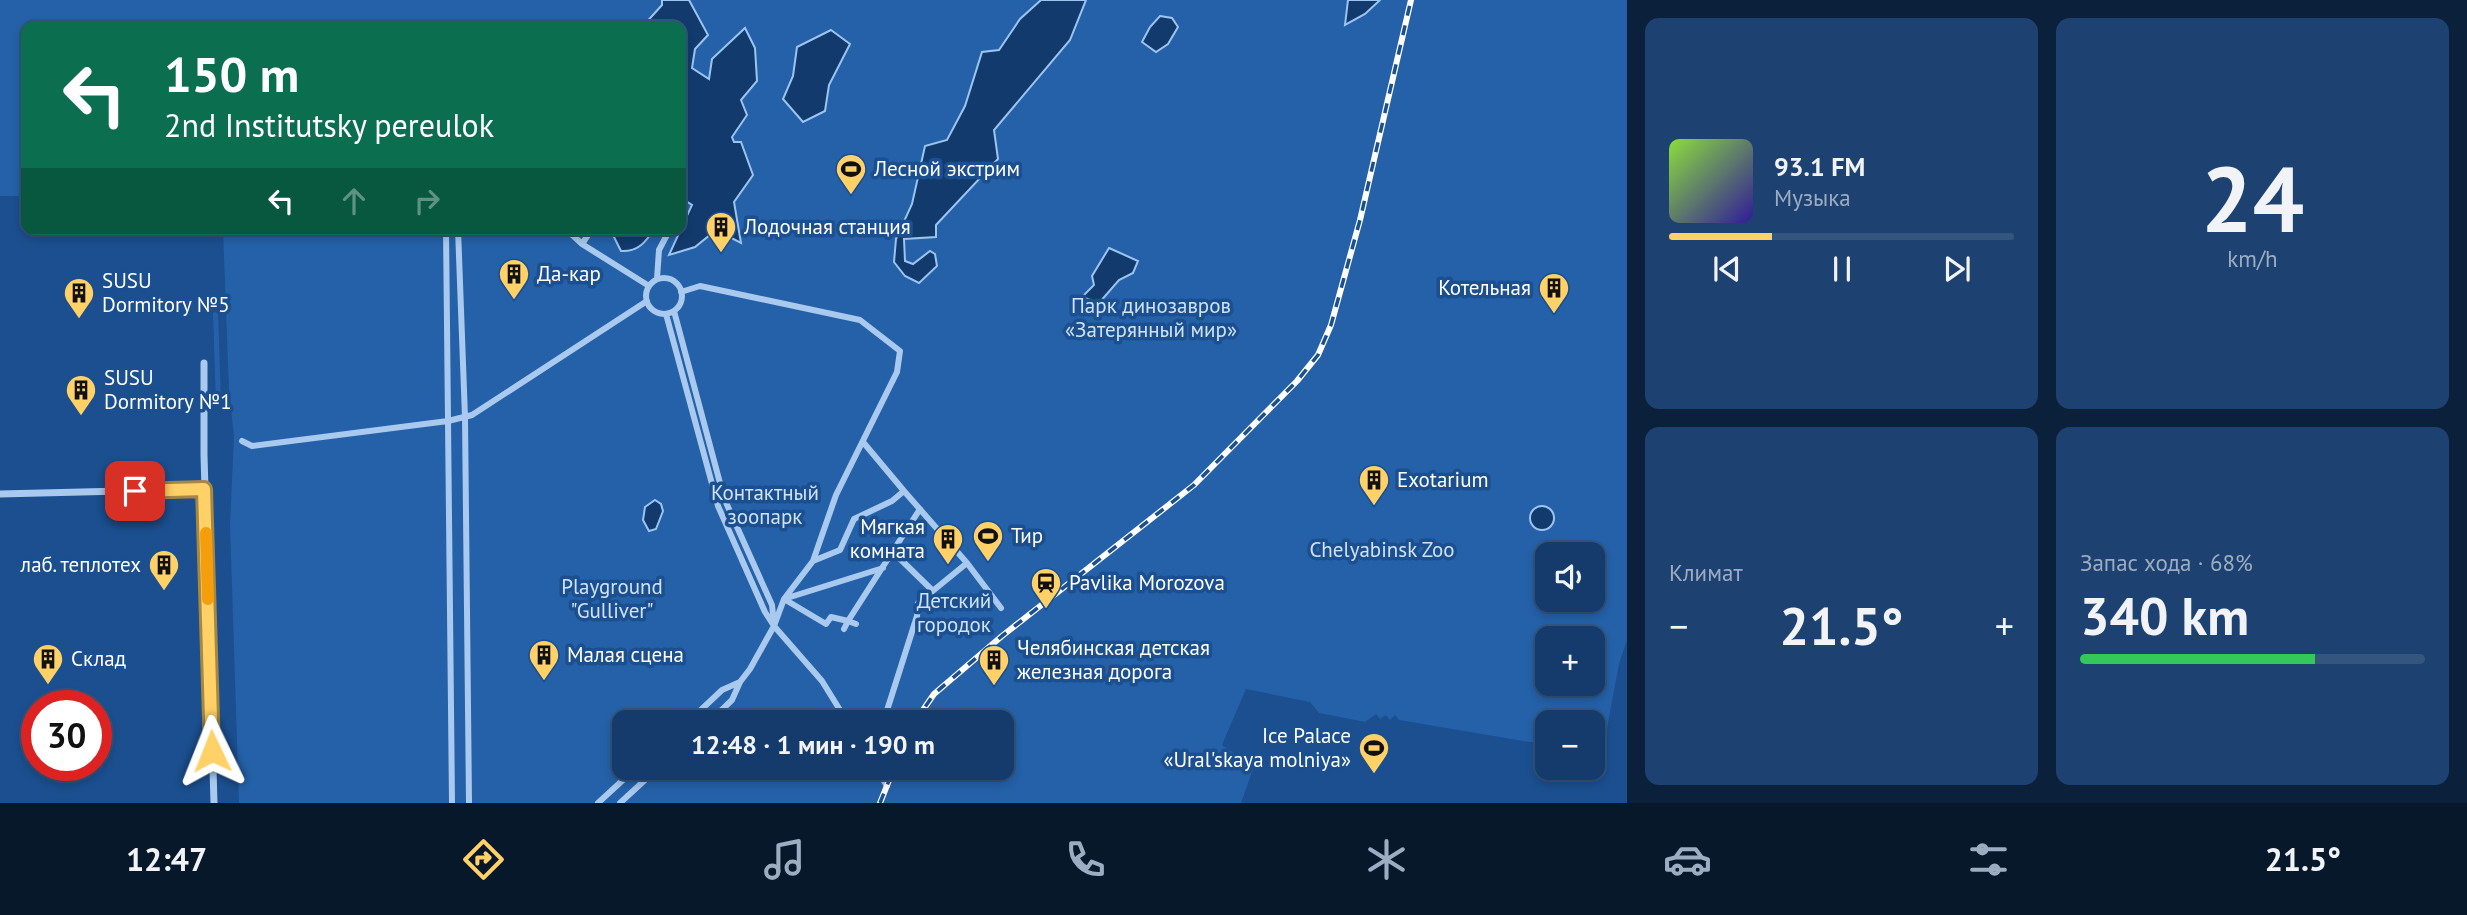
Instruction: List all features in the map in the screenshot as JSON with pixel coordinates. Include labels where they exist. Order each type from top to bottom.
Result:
[{"type":"street","points":[[446,235],[452,803]]},
{"type":"street","points":[[458,235],[465,417],[469,803]]},
{"type":"street","points":[[572,235],[582,244],[649,286]]},
{"type":"street","points":[[582,244],[588,235]]},
{"type":"street","points":[[657,279],[659,250],[667,235]]},
{"type":"street","points":[[242,441],[253,446],[448,421],[471,415],[646,301],[649,286],[657,279],[675,282],[681,292],[681,303],[674,311],[666,314],[656,313],[646,301]]},
{"type":"street","points":[[681,292],[699,286],[859,320],[900,351],[897,372],[836,495],[813,561],[784,599],[774,626],[750,670],[740,682],[732,700],[722,710]]},
{"type":"street","points":[[674,311],[724,498],[772,605],[774,626]]},
{"type":"street","points":[[666,314],[718,506],[765,612],[822,681],[840,710]]},
{"type":"street","points":[[204,363],[204,489],[214,803]]},
{"type":"street","points":[[863,442],[967,563],[1001,608]]},
{"type":"street","points":[[0,494],[204,489]]},
{"type":"street","points":[[813,561],[840,550],[854,519],[892,501],[904,491]]},
{"type":"street","points":[[844,629],[919,509]]},
{"type":"street","points":[[892,552],[932,590]]},
{"type":"street","points":[[887,710],[917,616],[918,603],[967,563]]},
{"type":"street","points":[[784,599],[883,568]]},
{"type":"street","points":[[784,599],[826,624],[831,617],[856,624]]},
{"type":"street","points":[[701,710],[722,690],[740,682]]},
{"type":"street","points":[[598,803],[623,780]]},
{"type":"street","points":[[620,803],[645,780]]},
{"type":"street","points":[[883,780],[887,786]]},
{"type":"green space","points":[[0,0],[1627,0],[1627,640],[1619,664],[1605,739],[1605,710],[1535,710],[1535,743],[1399,720],[1395,715],[1390,720],[1386,715],[1380,719],[1376,714],[1365,722],[1319,713],[1310,702],[1246,689],[1222,745],[1254,766],[1241,803],[239,803],[230,525],[234,436],[229,391],[223,235],[686,235],[686,21],[21,21],[21,196],[0,196]]},
{"type":"green space","points":[[218,311],[221,403],[216,403],[213,313]]},
{"type":"shaded area","points":[[662,0],[689,0],[708,35],[695,49],[692,68],[709,79],[712,59],[745,28],[755,48],[757,81],[741,100],[747,115],[732,137],[734,142],[741,142],[753,175],[734,202],[741,243],[716,230],[695,247],[669,255],[678,235],[686,235],[686,218],[692,205],[686,201],[686,21],[648,21],[662,5]]},
{"type":"shaded area","points":[[1041,0],[1086,0],[1070,40],[994,130],[998,159],[936,225],[936,237],[904,239],[905,261],[913,264],[930,251],[935,254],[937,266],[919,283],[905,276],[894,262],[896,239],[912,204],[925,146],[947,140],[965,106],[982,52],[999,50],[1020,19]]},
{"type":"shaded area","points":[[1348,0],[1380,0],[1365,14],[1345,25]]},
{"type":"shaded area","points":[[1160,16],[1172,18],[1178,27],[1168,44],[1156,52],[1142,42]]},
{"type":"shaded area","points":[[831,30],[850,44],[829,85],[825,111],[803,122],[783,99],[793,76],[797,47]]},
{"type":"shaded area","points":[[650,235],[632,250],[621,251],[614,237]]},
{"type":"shaded area","points":[[1109,248],[1138,261],[1133,273],[1119,280],[1099,303],[1082,297],[1094,285],[1092,276]]},
{"type":"shaded area","points":[[655,500],[661,504],[663,511],[656,529],[649,531],[643,520],[645,507]]},
{"type":"shaded area","points":[[1537,506],[1547,506],[1554,513],[1554,523],[1547,530],[1537,530],[1530,523],[1530,513]]},
{"type":"railway","points":[[923,710],[934,694],[1002,636],[1194,485],[1297,381],[1318,355],[1331,325],[1360,220],[1411,0]]},
{"type":"railway","points":[[880,803],[889,780]]},
{"type":"slow traffic","points":[[206,533],[208,599]]},
{"type":"place","name":"Лесной экстрим","points":[[851,196]]},
{"type":"place","name":"Лодочная станция","points":[[721,254]]},
{"type":"place","name":"Да-кар","points":[[514,301]]},
{"type":"place","name":"Котельная","points":[[1554,315]]},
{"type":"place","name":"SUSU Dormitory №5","points":[[79,320]]},
{"type":"place","name":"SUSU Dormitory №1","points":[[81,417]]},
{"type":"place","name":"Exotarium","points":[[1374,507]]},
{"type":"place","name":"Тир","points":[[988,563]]},
{"type":"place","name":"Мягкая комната","points":[[948,566]]},
{"type":"place","name":"лаб. теплотех","points":[[164,592]]},
{"type":"place","name":"Pavlika Morozova","points":[[1046,610]]},
{"type":"place","name":"Малая сцена","points":[[544,682]]},
{"type":"place","name":"Склад","points":[[48,686]]},
{"type":"place","name":"Челябинская детская железная дорога","points":[[994,687]]},
{"type":"place","name":"Ice Palace «Ural'skaya molniya»","points":[[1374,775]]},
{"type":"route","points":[[135,491],[204,489],[212,751]]},
{"type":"park label","name":"Парк динозавров «Затерянный мир»","points":[[1151,318]]},
{"type":"park label","name":"Контактный зоопарк","points":[[765,505]]},
{"type":"park label","name":"Chelyabinsk Zoo","points":[[1382,550]]},
{"type":"park label","name":"Playground \"Gulliver\"","points":[[612,599]]},
{"type":"park label","name":"Детский городок","points":[[954,613]]}]
